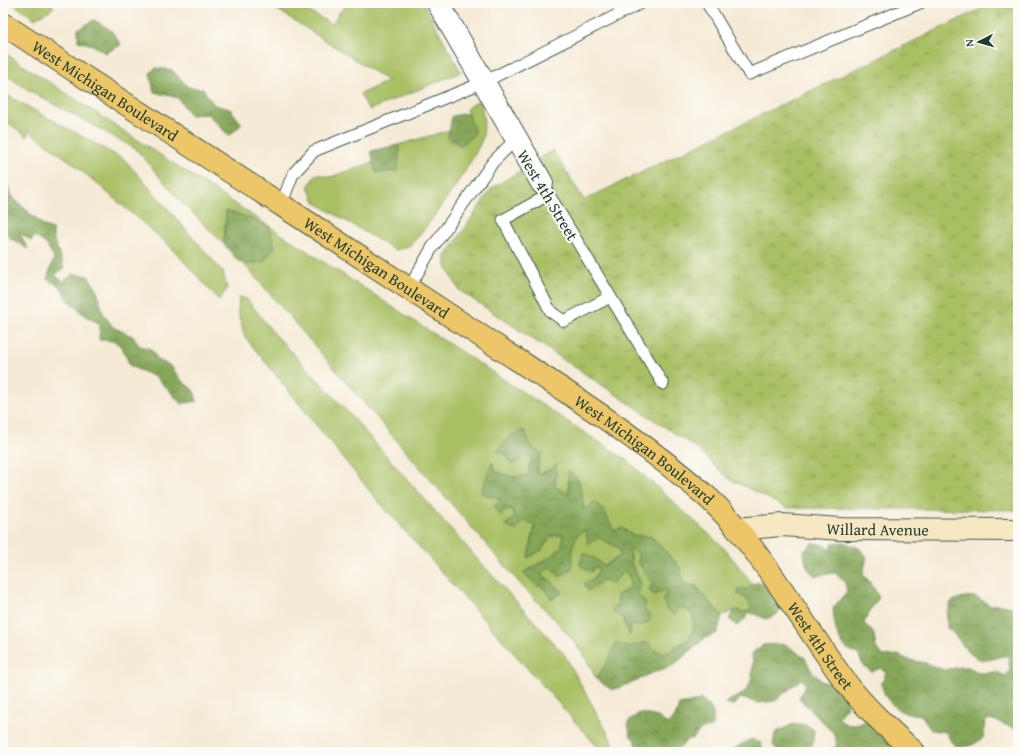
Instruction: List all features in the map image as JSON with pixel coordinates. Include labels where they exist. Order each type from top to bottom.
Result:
[{"type":"main road","name":"West Michigan Boulevard","points":[[3,24],[621,428],[709,498],[738,529]]},
{"type":"main road","name":"West 4th Street","points":[[738,529],[777,580],[846,683],[882,723],[914,752]]},
{"type":"street","name":"West 4th Street","points":[[438,3],[545,189]]},
{"type":"street","name":"Willard Avenue","points":[[738,529],[782,525],[841,528],[1018,530]]},
{"type":"lane","points":[[281,205],[293,174],[314,152],[484,82],[641,3]]},
{"type":"lane","points":[[707,3],[749,74],[920,3]]},
{"type":"lane","points":[[408,288],[432,248],[493,162],[516,139]]},
{"type":"lane","points":[[545,189],[503,220],[551,312],[564,321],[610,297]]},
{"type":"lane","name":"West 4th Street","points":[[545,189],[663,384]]},
{"type":"green space","points":[[12,3],[52,3],[53,8],[35,19]]},
{"type":"green space","points":[[267,3],[307,3],[304,9],[332,24],[339,13],[349,3],[423,3],[461,72],[369,110],[360,94],[388,81]]},
{"type":"green space","points":[[993,3],[1018,3],[1018,510],[787,508],[728,478],[695,447],[459,290],[446,266],[446,256],[491,189],[553,150],[584,200]]},
{"type":"green space","points":[[94,20],[111,30],[121,45],[105,53],[93,45],[78,41],[78,29]]},
{"type":"green space","points":[[3,52],[628,461],[723,547],[753,584],[747,590],[739,589],[738,594],[746,598],[753,610],[743,612],[734,610],[722,616],[696,586],[684,584],[680,567],[652,537],[632,535],[622,528],[614,531],[604,511],[585,510],[578,479],[569,471],[569,495],[555,486],[549,470],[537,475],[535,458],[524,430],[526,456],[531,458],[528,476],[512,477],[496,472],[492,463],[481,493],[502,501],[513,511],[516,517],[505,525],[524,520],[535,526],[528,557],[542,550],[550,537],[563,533],[562,547],[552,556],[524,572],[542,586],[552,599],[563,592],[547,578],[540,576],[550,567],[571,568],[572,547],[578,534],[586,530],[617,547],[621,555],[603,566],[596,559],[596,566],[599,570],[594,578],[598,583],[603,580],[611,584],[625,571],[630,578],[630,586],[618,595],[618,602],[614,613],[623,618],[624,624],[630,635],[631,625],[644,610],[638,594],[641,583],[631,563],[629,549],[634,550],[639,556],[638,562],[653,583],[654,595],[664,590],[673,601],[692,613],[694,627],[689,639],[670,652],[658,653],[653,649],[606,664],[596,679],[590,666],[564,630],[524,588],[244,264],[263,262],[225,224],[224,244],[182,203],[136,149],[30,91],[3,73]]},
{"type":"green space","points":[[155,68],[172,70],[188,87],[203,89],[214,105],[230,109],[242,124],[229,136],[208,114],[190,115],[178,98],[154,92],[150,73]]},
{"type":"green space","points":[[3,93],[125,160],[223,272],[227,289],[219,300],[170,246],[75,165],[29,131],[27,137],[3,119]]},
{"type":"green space","points":[[480,100],[484,127],[480,145],[462,175],[427,226],[410,245],[395,250],[316,203],[308,187],[316,174],[330,177],[374,162],[376,173],[400,151],[398,145],[450,130],[448,138],[468,114],[466,109]]},
{"type":"green space","points":[[468,113],[475,133],[461,146],[448,138],[452,116]]},
{"type":"green space","points":[[398,145],[400,151],[397,171],[376,173],[371,151]]},
{"type":"green space","points":[[3,179],[6,180],[10,195],[44,226],[53,229],[53,237],[64,268],[55,275],[63,282],[73,274],[88,276],[97,290],[103,313],[113,327],[134,337],[139,346],[151,349],[158,360],[171,366],[179,378],[194,391],[197,401],[181,404],[155,377],[130,366],[122,347],[114,341],[99,340],[100,324],[84,315],[66,298],[61,287],[47,279],[54,258],[46,244],[35,236],[31,241],[19,232],[28,249],[10,238],[3,227]]},
{"type":"green space","points":[[226,211],[248,217],[269,227],[275,247],[263,262],[244,264],[237,260],[224,244]]},
{"type":"green space","points":[[239,297],[247,299],[271,330],[346,410],[481,563],[564,654],[618,752],[602,752],[373,495],[245,337],[238,312]]},
{"type":"green space","points":[[524,430],[532,448],[542,453],[537,475],[549,470],[557,464],[555,486],[569,495],[568,471],[578,479],[585,510],[595,501],[604,511],[614,531],[622,528],[632,535],[651,537],[680,567],[684,584],[696,586],[722,616],[717,633],[705,638],[674,665],[647,675],[637,681],[612,690],[596,679],[606,664],[616,643],[627,647],[649,643],[655,651],[663,653],[670,652],[689,639],[694,627],[692,613],[680,607],[675,615],[666,609],[663,598],[666,594],[665,590],[653,595],[649,589],[653,583],[638,562],[639,556],[634,550],[630,549],[631,564],[641,583],[638,594],[646,604],[644,610],[651,616],[649,622],[639,626],[631,625],[630,636],[623,618],[614,613],[612,608],[618,602],[618,595],[630,586],[630,578],[625,571],[611,584],[603,580],[588,591],[584,583],[594,578],[599,570],[596,566],[591,572],[580,565],[583,553],[596,559],[603,566],[621,555],[617,547],[599,538],[588,544],[586,530],[578,534],[572,547],[572,568],[560,577],[550,567],[541,575],[547,578],[563,592],[552,599],[542,586],[538,586],[523,573],[552,556],[562,547],[563,534],[550,537],[542,550],[528,558],[535,526],[524,520],[516,531],[505,525],[515,517],[511,508],[500,515],[494,506],[501,499],[481,493],[492,462],[496,472],[512,477],[528,476],[531,458],[526,456],[512,465],[507,455],[497,451],[511,435]]},
{"type":"green space","points":[[844,542],[859,548],[867,557],[863,574],[873,586],[879,598],[872,607],[864,623],[874,634],[876,648],[884,656],[898,655],[909,660],[925,663],[944,670],[968,667],[980,673],[996,672],[1006,676],[1010,670],[1008,656],[984,660],[972,655],[947,628],[947,614],[951,602],[971,596],[980,599],[990,606],[1000,605],[1018,609],[1018,730],[991,719],[985,721],[984,737],[971,746],[959,747],[952,743],[946,732],[931,730],[922,716],[903,712],[891,703],[885,695],[882,685],[886,673],[880,668],[872,672],[863,665],[858,654],[851,652],[846,648],[838,636],[833,608],[847,591],[844,580],[835,573],[815,576],[808,568],[806,562],[804,551],[813,543],[824,545],[831,551],[832,543]]},
{"type":"green space","points":[[760,582],[768,587],[774,599],[786,606],[776,615],[765,619],[756,614],[747,613],[746,618],[737,626],[729,619],[734,610],[743,612],[752,610],[746,598],[738,594],[739,589],[747,589],[753,584]]},
{"type":"green space","points":[[785,644],[805,658],[811,670],[823,682],[837,684],[846,695],[847,707],[838,717],[847,725],[871,721],[891,739],[893,752],[824,752],[837,746],[835,735],[799,698],[806,684],[801,679],[775,701],[758,703],[741,698],[734,705],[725,703],[742,694],[749,686],[753,662],[752,653],[763,645]]},
{"type":"green space","points":[[702,699],[712,711],[713,726],[700,730],[694,738],[687,740],[676,752],[640,752],[637,749],[636,742],[630,735],[628,722],[639,713],[658,717],[667,724],[675,717],[679,705]]},
{"type":"green space","points":[[795,723],[808,726],[814,730],[813,744],[806,752],[779,752],[773,745],[775,733]]},
{"type":"green space","points":[[751,739],[761,743],[763,752],[728,752]]}]
